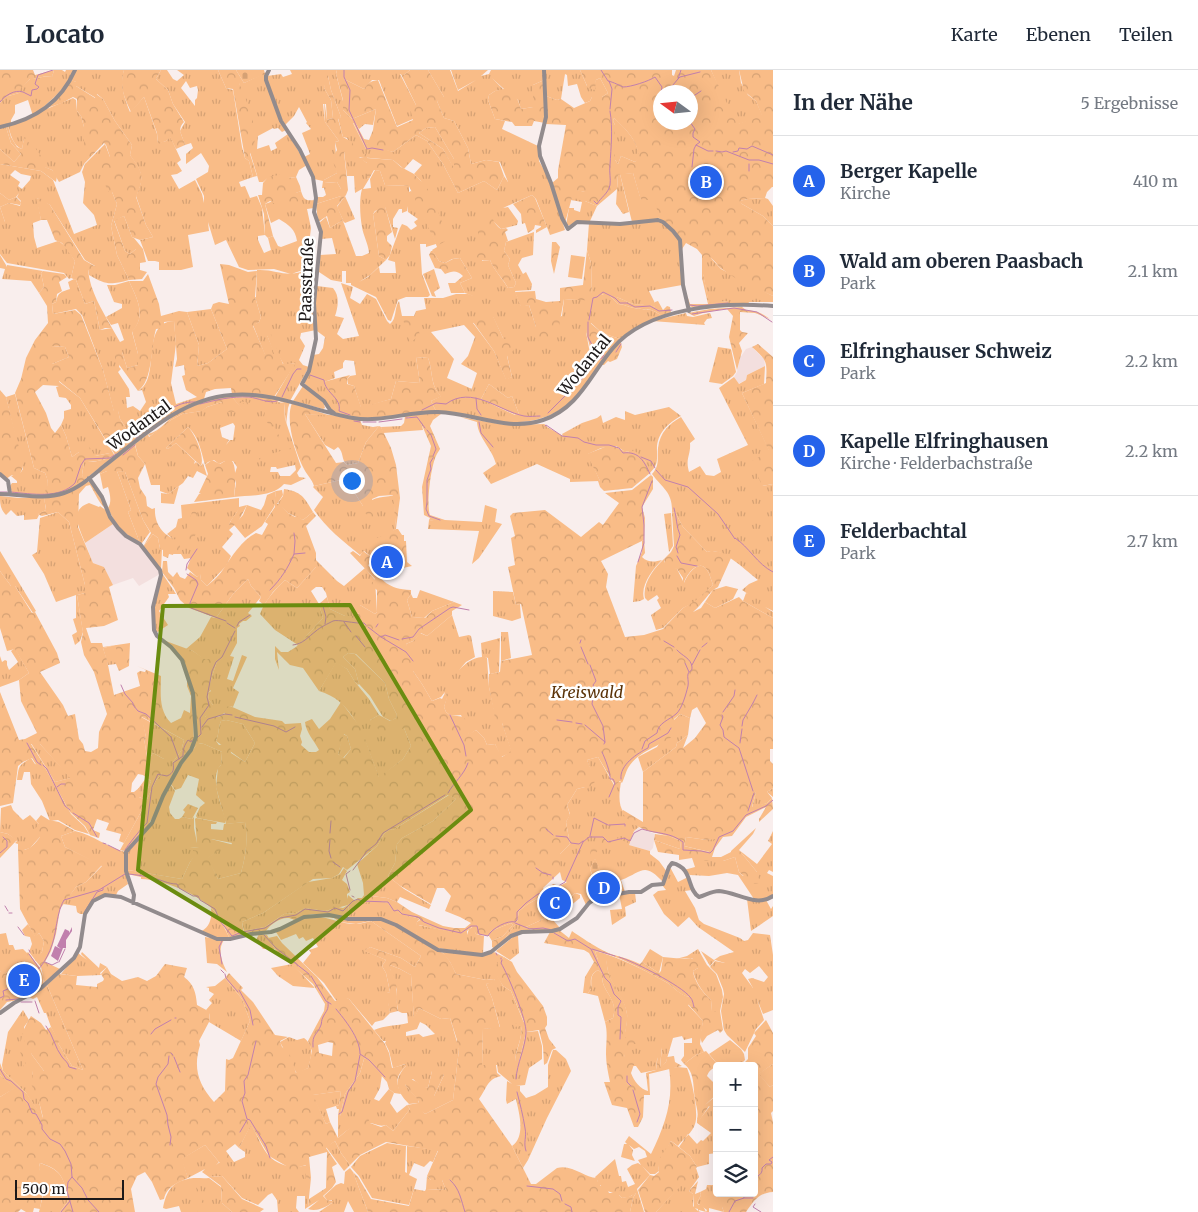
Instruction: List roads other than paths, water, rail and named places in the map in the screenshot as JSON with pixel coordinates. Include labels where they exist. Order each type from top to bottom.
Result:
[{"type":"street","points":[[0,127],[28,119],[43,110],[67,85],[75,70]]},
{"type":"street","name":"Paasstraße","points":[[269,70],[266,80],[277,112],[300,150],[313,177],[316,198],[314,212],[321,232],[314,303],[316,339],[309,371],[302,384]]},
{"type":"street","points":[[544,70],[546,117],[539,146],[540,156],[562,218],[568,229],[577,222],[620,224],[658,220],[663,222],[680,240],[681,272],[687,307]]},
{"type":"street","name":"Wodantal","points":[[302,384],[327,409],[336,414],[369,420],[436,412],[458,414],[501,424],[521,424],[554,415],[576,400],[613,348],[627,334],[649,322],[687,307],[696,310],[732,306],[773,306]]},
{"type":"street","name":"Wodantal","points":[[10,494],[57,495],[68,491],[89,478],[169,417],[182,409],[205,400],[231,395],[262,395],[327,409]]},
{"type":"street","points":[[0,474],[8,481],[10,494],[0,494]]},
{"type":"street","points":[[89,478],[118,528],[126,536],[140,544],[160,570],[161,575],[153,607],[154,630],[157,636],[178,655],[192,693],[196,728],[194,746],[179,766],[161,800],[153,821],[126,854],[126,871],[135,896],[133,902]]},
{"type":"street","points":[[0,1013],[40,989],[74,958],[80,947],[86,912],[93,901],[100,897],[111,895],[133,902],[217,939],[230,939],[271,932],[304,917],[329,915],[349,919],[381,919],[396,925],[438,950],[482,955],[491,952],[516,934],[529,931],[560,929],[577,918],[589,903],[596,898],[629,892],[641,892],[652,885],[663,884],[672,863],[688,874],[693,892],[699,897],[718,891],[755,900],[766,900],[773,896]]},
{"type":"waterway","points":[[0,102],[7,95],[17,91],[31,96],[32,90],[39,87],[35,84],[38,75],[53,70]]},
{"type":"waterway","points":[[344,70],[344,77],[350,90],[349,110],[367,149],[383,150]]},
{"type":"waterway","points":[[601,70],[608,81],[623,87],[655,77],[661,85]]},
{"type":"waterway","points":[[673,85],[678,79],[681,70]]},
{"type":"waterway","points":[[678,79],[700,72]]},
{"type":"waterway","points":[[609,81],[612,89],[610,109]]},
{"type":"waterway","points":[[594,201],[597,204],[608,191],[610,185],[612,131],[610,111]]},
{"type":"waterway","points":[[694,130],[693,137],[700,142],[696,145],[708,151],[713,151]]},
{"type":"waterway","points":[[692,167],[696,145]]},
{"type":"waterway","points":[[733,152],[738,151],[739,148],[747,149],[752,146],[773,155]]},
{"type":"waterway","points":[[716,151],[726,151],[749,160],[759,160],[773,164]]},
{"type":"waterway","points":[[749,164],[749,171]]},
{"type":"waterway","points":[[589,320],[593,298],[603,292],[620,303],[627,303],[635,307],[650,306],[659,311],[672,310]]},
{"type":"waterway","points":[[690,305],[728,303]]},
{"type":"waterway","points":[[692,314],[734,308],[757,312],[772,322]]},
{"type":"waterway","points":[[548,413],[584,377],[594,361],[593,347],[588,337],[588,322]]},
{"type":"waterway","points":[[616,352],[621,344]]},
{"type":"waterway","points":[[595,361],[604,355]]},
{"type":"waterway","points":[[282,397],[293,374],[297,369],[301,369]]},
{"type":"waterway","points":[[310,375],[324,380],[325,385],[338,402],[339,411],[350,415]]},
{"type":"waterway","points":[[200,404],[243,397],[271,402],[277,401]]},
{"type":"waterway","points":[[422,410],[436,403],[446,404],[466,397],[476,398],[524,416],[540,416]]},
{"type":"waterway","points":[[476,398],[477,409],[481,415]]},
{"type":"waterway","points":[[149,427],[176,406],[195,402]]},
{"type":"waterway","points":[[406,418],[417,417],[425,428]]},
{"type":"waterway","points":[[379,422],[402,419]]},
{"type":"waterway","points":[[354,421],[360,422]]},
{"type":"waterway","points":[[363,422],[376,422]]},
{"type":"waterway","points":[[479,422],[481,433],[493,447]]},
{"type":"waterway","points":[[545,426],[562,436],[578,438],[584,442],[596,445],[609,445],[619,448],[623,453],[637,455],[643,461],[650,474]]},
{"type":"waterway","points":[[136,438],[146,429]]},
{"type":"waterway","points":[[427,430],[436,449],[433,456]]},
{"type":"waterway","points":[[123,455],[135,445]]},
{"type":"waterway","points":[[11,492],[45,494],[62,491],[75,483],[85,459],[110,458],[116,454]]},
{"type":"waterway","points":[[641,457],[651,461],[655,468]]},
{"type":"waterway","points":[[433,458],[430,463],[431,469],[427,480],[426,509],[429,516],[440,520]]},
{"type":"waterway","points":[[656,470],[665,480],[688,487],[718,514],[735,539],[745,546],[762,565],[773,572]]},
{"type":"waterway","points":[[638,562],[644,543],[642,507],[652,481]]},
{"type":"waterway","points":[[0,492],[7,492]]},
{"type":"waterway","points":[[674,508],[680,535],[676,547],[678,553]]},
{"type":"waterway","points":[[294,533],[294,554]]},
{"type":"waterway","points":[[186,570],[187,564],[197,549]]},
{"type":"waterway","points":[[270,590],[278,582],[294,554],[305,553]]},
{"type":"waterway","points":[[677,556],[681,563],[697,566]]},
{"type":"waterway","points":[[187,574],[196,580],[198,584],[190,607]]},
{"type":"waterway","points":[[323,606],[326,617],[325,624]]},
{"type":"waterway","points":[[191,608],[226,621]]},
{"type":"waterway","points":[[402,639],[413,637],[419,629],[450,608],[469,610]]},
{"type":"waterway","points":[[237,626],[239,622],[250,615]]},
{"type":"waterway","points":[[293,645],[303,642],[319,628],[333,621],[364,623],[366,625]]},
{"type":"waterway","points":[[344,622],[351,632]]},
{"type":"waterway","points":[[227,623],[235,628]]},
{"type":"waterway","points":[[368,627],[381,637],[385,635],[399,640]]},
{"type":"waterway","points":[[198,737],[201,734],[200,718],[209,705],[207,697],[212,671],[216,662],[222,657],[235,631]]},
{"type":"waterway","points":[[356,636],[365,647]]},
{"type":"waterway","points":[[381,637],[406,652],[413,661]]},
{"type":"waterway","points":[[664,641],[674,647]]},
{"type":"waterway","points":[[702,647],[707,643]]},
{"type":"waterway","points":[[581,647],[588,664]]},
{"type":"waterway","points":[[642,749],[645,741],[657,733],[662,724],[676,714],[684,701],[688,686],[688,674],[692,667],[688,659],[677,650]]},
{"type":"waterway","points":[[692,665],[700,650]]},
{"type":"waterway","points":[[685,663],[689,672]]},
{"type":"waterway","points":[[590,665],[596,681],[593,685],[595,689]]},
{"type":"waterway","points":[[121,685],[125,694],[138,711],[146,714],[171,737],[179,759]]},
{"type":"waterway","points":[[723,712],[734,696],[735,690]]},
{"type":"waterway","points":[[594,692],[592,704],[603,726],[605,742]]},
{"type":"waterway","points":[[753,703],[757,695]]},
{"type":"waterway","points":[[742,726],[743,720],[753,703]]},
{"type":"waterway","points":[[202,727],[208,719],[225,714],[232,715]]},
{"type":"waterway","points":[[450,715],[464,745],[466,756]]},
{"type":"waterway","points":[[722,715],[720,725],[724,737],[739,748],[753,791]]},
{"type":"waterway","points":[[235,717],[274,726],[286,732],[295,727]]},
{"type":"waterway","points":[[557,720],[572,722]]},
{"type":"waterway","points":[[576,723],[582,724]]},
{"type":"waterway","points":[[585,725],[605,742],[604,744]]},
{"type":"waterway","points":[[621,779],[621,774],[626,764],[648,748],[649,744],[668,733],[671,728]]},
{"type":"waterway","points":[[740,743],[742,729]]},
{"type":"waterway","points":[[162,775],[167,776],[172,772],[173,763],[183,756],[188,740],[191,742],[192,740]]},
{"type":"waterway","points":[[27,743],[37,762],[41,765]]},
{"type":"waterway","points":[[602,752],[609,770],[610,779],[613,779],[615,783],[609,797]]},
{"type":"waterway","points":[[448,793],[468,763]]},
{"type":"waterway","points":[[43,765],[47,769],[65,806],[70,810]]},
{"type":"waterway","points":[[125,850],[147,823],[152,787],[158,774],[161,775]]},
{"type":"waterway","points":[[57,787],[65,784]]},
{"type":"waterway","points":[[748,811],[754,793]]},
{"type":"waterway","points":[[353,870],[383,833],[445,795]]},
{"type":"waterway","points":[[129,874],[177,884],[179,888],[193,896],[198,896],[200,900],[215,909],[220,921],[232,936],[242,932],[265,928],[280,918],[296,915],[305,909],[328,912],[335,908],[343,911],[353,901],[358,899],[361,901],[388,902],[394,911],[398,910],[402,914],[418,917],[424,922],[439,928],[461,933],[471,926],[477,926],[479,934],[488,936],[500,925],[515,922],[517,920],[517,912],[538,894],[550,891],[565,882],[583,842],[589,837],[603,837],[608,842],[624,838],[630,841],[634,833],[642,829],[678,839],[683,842],[683,850],[710,853],[719,837],[733,831],[746,815],[766,806],[773,800]]},
{"type":"waterway","points":[[73,813],[89,823],[97,837]]},
{"type":"waterway","points":[[590,836],[594,818],[608,825]]},
{"type":"waterway","points":[[330,833],[331,821]]},
{"type":"waterway","points":[[609,825],[625,824],[625,826]]},
{"type":"waterway","points":[[546,829],[553,835]]},
{"type":"waterway","points":[[556,836],[567,837],[571,843],[579,844],[583,841]]},
{"type":"waterway","points":[[0,853],[7,847],[7,841],[3,837]]},
{"type":"waterway","points":[[330,840],[329,851],[331,858]]},
{"type":"waterway","points":[[108,845],[120,851]]},
{"type":"waterway","points":[[333,862],[340,867]]},
{"type":"waterway","points":[[536,868],[543,873],[551,875]]},
{"type":"waterway","points":[[350,871],[346,874],[350,890]]},
{"type":"waterway","points":[[0,998],[4,996],[3,991],[8,989],[13,981],[27,972],[37,971],[44,961],[52,945],[64,900],[99,890],[125,874]]},
{"type":"waterway","points":[[85,911],[97,892],[103,890],[103,888]]},
{"type":"waterway","points":[[5,906],[8,911]]},
{"type":"waterway","points":[[515,923],[530,929],[543,928],[552,930]]},
{"type":"waterway","points":[[18,927],[24,935]]},
{"type":"waterway","points":[[554,933],[568,941],[575,939],[591,949],[614,994],[621,1001],[618,1007],[618,1015],[621,1017],[620,1039]]},
{"type":"waterway","points":[[264,935],[276,948],[309,974]]},
{"type":"waterway","points":[[222,941],[219,947],[222,964]]},
{"type":"waterway","points":[[59,962],[65,949]]},
{"type":"waterway","points":[[592,949],[615,956]]},
{"type":"waterway","points":[[29,954],[39,968]]},
{"type":"waterway","points":[[619,957],[646,969],[678,987],[691,998],[694,1007]]},
{"type":"waterway","points":[[502,960],[501,963],[526,1027],[516,1079]]},
{"type":"waterway","points":[[45,962],[52,965],[58,962]]},
{"type":"waterway","points":[[221,970],[224,973]]},
{"type":"waterway","points":[[225,974],[226,978],[238,992]]},
{"type":"waterway","points":[[311,976],[326,1001],[331,1004]]},
{"type":"waterway","points":[[239,990],[250,1010],[253,1025]]},
{"type":"waterway","points":[[6,1000],[18,999]]},
{"type":"waterway","points":[[35,1001],[39,1013]]},
{"type":"waterway","points":[[21,1002],[32,1002]]},
{"type":"waterway","points":[[313,1047],[314,1037],[328,1009],[328,1002]]},
{"type":"waterway","points":[[336,1009],[355,1036],[360,1054],[369,1060],[385,1077]]},
{"type":"waterway","points":[[151,1034],[155,1029],[171,1020]]},
{"type":"waterway","points":[[46,1026],[62,1057],[69,1067],[76,1069]]},
{"type":"waterway","points":[[256,1041],[248,1075],[244,1081],[245,1093],[242,1101],[247,1119],[250,1120],[266,1146],[270,1158]]},
{"type":"waterway","points":[[339,1114],[342,1112],[348,1092],[355,1081],[360,1055]]},
{"type":"waterway","points":[[169,1056],[168,1064],[158,1077],[156,1084],[167,1115],[171,1137],[170,1145]]},
{"type":"waterway","points":[[174,1057],[180,1072]]},
{"type":"waterway","points":[[0,1069],[6,1079],[23,1092],[24,1099],[32,1113],[36,1114],[42,1129],[50,1139],[60,1144],[65,1151],[71,1164],[72,1177],[99,1212]]},
{"type":"waterway","points":[[627,1076],[627,1082],[631,1086]]},
{"type":"waterway","points":[[633,1090],[640,1114],[637,1122]]},
{"type":"waterway","points":[[517,1092],[525,1131],[526,1151]]},
{"type":"waterway","points":[[240,1132],[247,1120]]},
{"type":"waterway","points":[[758,1177],[766,1164],[771,1164],[772,1162],[769,1160],[773,1157]]},
{"type":"waterway","points":[[72,1177],[68,1182],[67,1191],[73,1212]]},
{"type":"waterway","points":[[450,1180],[458,1191],[465,1212]]},
{"type":"waterway","points":[[527,1186],[553,1189],[560,1194],[562,1201]]},
{"type":"waterway","points":[[729,1212],[735,1201],[744,1197]]},
{"type":"waterway","points":[[744,1198],[753,1198]]},
{"type":"waterway","points":[[61,1212],[70,1201]]},
{"type":"waterway","points":[[565,1204],[571,1207],[572,1212]]},
{"type":"waterway","points":[[755,1204],[753,1207],[761,1212]]},
{"type":"place","name":"Wald am oberen Paasbach","points":[[706,182]]},
{"type":"place","name":"Berger Kapelle","points":[[387,562]]},
{"type":"place","name":"Kapelle Elfringhausen","points":[[604,888]]},
{"type":"place","name":"Elfringhauser Schweiz","points":[[555,903]]},
{"type":"place","name":"Felderbachtal","points":[[24,980]]},
{"type":"park label","name":"Kreiswald","points":[[587,692]]}]
